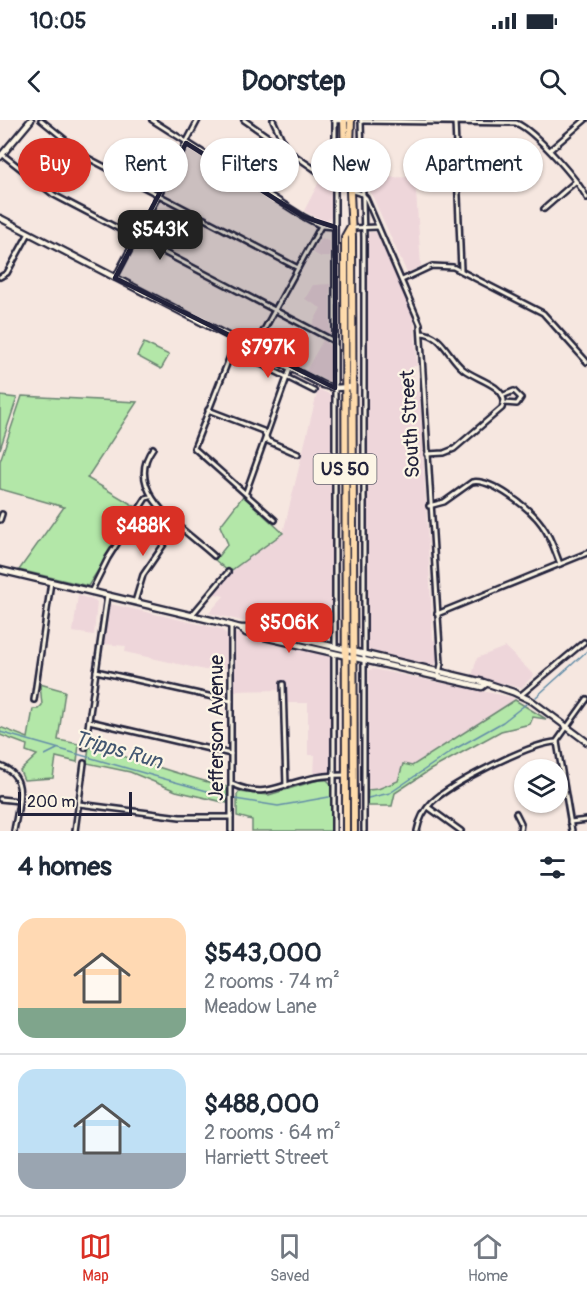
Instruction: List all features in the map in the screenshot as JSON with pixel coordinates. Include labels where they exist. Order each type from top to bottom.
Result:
[{"type":"highway","name":"US 50","points":[[344,120],[344,138]]},
{"type":"highway","name":"US 50","points":[[350,138],[351,120]]},
{"type":"highway","name":"US 50","points":[[346,831],[354,656],[345,237],[350,228],[349,192]]},
{"type":"highway","name":"US 50","points":[[349,387],[344,517],[346,765],[353,783],[354,831]]},
{"type":"main road","points":[[1,156],[31,120]]},
{"type":"main road","points":[[334,120],[351,120]]},
{"type":"main road","points":[[0,218],[290,369],[334,388],[349,387]]},
{"type":"main road","points":[[0,570],[231,625],[246,633],[334,654],[364,655],[482,687],[486,684],[522,695],[587,742]]},
{"type":"main road","points":[[240,628],[246,626],[334,646],[345,654]]},
{"type":"main road","points":[[354,656],[364,662],[439,675]]},
{"type":"street","points":[[41,120],[88,158],[298,268]]},
{"type":"street","points":[[153,120],[179,138]]},
{"type":"street","points":[[188,139],[198,120]]},
{"type":"street","points":[[244,120],[270,138]]},
{"type":"street","points":[[273,120],[281,138]]},
{"type":"street","points":[[334,120],[334,831]]},
{"type":"street","points":[[364,831],[364,227],[361,120],[519,122],[549,150],[587,198]]},
{"type":"street","points":[[549,150],[585,120]]},
{"type":"street","points":[[454,121],[461,270]]},
{"type":"street","points":[[188,144],[321,226],[335,227]]},
{"type":"street","points":[[1,156],[47,191],[335,342]]},
{"type":"street","points":[[544,209],[575,182]]},
{"type":"street","points":[[115,278],[161,192]]},
{"type":"street","points":[[356,192],[362,194]]},
{"type":"street","name":"South Street","points":[[362,194],[417,314],[421,333],[439,675]]},
{"type":"street","points":[[253,350],[321,226]]},
{"type":"street","points":[[350,228],[379,227]]},
{"type":"street","points":[[0,277],[8,273],[28,233]]},
{"type":"street","points":[[402,280],[437,265],[446,265],[461,270],[543,313],[587,362]]},
{"type":"street","points":[[421,333],[438,338],[458,364],[499,390],[503,395],[504,403]]},
{"type":"street","points":[[236,341],[194,448],[246,492],[274,520]]},
{"type":"street","points":[[231,349],[314,391]]},
{"type":"street","points":[[246,492],[290,369]]},
{"type":"street","points":[[349,387],[363,386]]},
{"type":"street","points":[[427,454],[444,453],[454,449],[504,403],[517,404],[521,398],[514,391],[503,395]]},
{"type":"street","points":[[208,410],[263,431],[268,441],[298,454]]},
{"type":"street","points":[[153,448],[145,459],[143,474],[146,488],[178,524],[214,556]]},
{"type":"street","points":[[429,506],[444,502],[472,482],[490,484],[538,520],[552,543],[560,564]]},
{"type":"street","points":[[91,592],[135,514],[146,498],[152,497]]},
{"type":"street","points":[[0,520],[2,514]]},
{"type":"street","points":[[335,518],[344,517]]},
{"type":"street","points":[[135,603],[143,574],[178,524]]},
{"type":"street","points":[[437,614],[587,553]]},
{"type":"street","points":[[353,566],[363,566]]},
{"type":"street","points":[[191,616],[228,572]]},
{"type":"street","points":[[34,700],[51,582]]},
{"type":"street","points":[[85,748],[106,596]]},
{"type":"street","name":"Jefferson Avenue","points":[[231,625],[231,831]]},
{"type":"street","points":[[522,695],[584,642]]},
{"type":"street","points":[[96,671],[231,701]]},
{"type":"street","points":[[283,684],[286,786]]},
{"type":"street","points":[[572,831],[557,742],[587,699]]},
{"type":"street","points":[[89,721],[231,754]]},
{"type":"street","points":[[417,831],[428,807],[439,796],[515,754],[544,743],[557,742]]},
{"type":"street","points":[[75,831],[84,764]]},
{"type":"street","points":[[0,766],[17,776],[21,788],[14,831]]},
{"type":"street","points":[[232,784],[260,792],[307,779],[363,773]]},
{"type":"street","points":[[0,799],[19,801]]},
{"type":"street","points":[[78,804],[180,818],[231,817]]},
{"type":"street","points":[[428,807],[461,831]]},
{"type":"street","points":[[516,813],[520,831]]},
{"type":"street","points":[[570,822],[587,820]]},
{"type":"highlighted area","points":[[186,143],[304,217],[335,227],[335,388],[115,278]]},
{"type":"shaded area","points":[[403,177],[403,192],[416,192],[421,266],[407,273],[371,192],[391,192],[391,178]]},
{"type":"shaded area","points":[[314,192],[332,192],[332,216],[324,222],[304,211]]},
{"type":"shaded area","points":[[370,232],[376,232],[414,316],[417,366],[413,366],[414,391],[420,392],[433,640],[435,640],[437,662],[432,667],[372,654],[367,647],[366,236]]},
{"type":"shaded area","points":[[322,238],[330,242],[330,257],[321,257],[312,252]]},
{"type":"shaded area","points":[[330,284],[330,335],[312,325],[321,308],[305,299],[313,285]]},
{"type":"shaded area","points":[[323,340],[331,347],[331,377],[328,381],[306,371]]},
{"type":"shaded area","points":[[318,389],[331,395],[332,620],[331,638],[325,641],[209,613],[224,596],[211,593],[229,573],[283,533]]},
{"type":"shaded area","points":[[78,595],[97,602],[94,635],[73,632]]},
{"type":"shaded area","points":[[110,604],[221,629],[227,635],[227,668],[205,670],[125,652],[126,646],[103,644]]},
{"type":"shaded area","points":[[235,633],[330,656],[330,772],[314,775],[315,755],[308,755],[308,703],[280,703],[280,690],[234,691]]},
{"type":"shaded area","points":[[505,647],[534,675],[521,688],[472,676],[477,658]]},
{"type":"shaded area","points":[[369,670],[511,697],[546,719],[524,715],[526,725],[501,731],[430,770],[403,764],[392,806],[367,806]]},
{"type":"green space","points":[[144,343],[169,355],[161,369],[137,356]]},
{"type":"green space","points":[[0,396],[17,398],[0,449]]},
{"type":"green space","points":[[22,396],[137,402],[87,478],[138,508],[88,586],[19,570],[64,507],[0,489],[0,461]]},
{"type":"green space","points":[[243,496],[283,533],[229,572],[215,560],[228,544],[220,526]]},
{"type":"green space","points":[[40,684],[65,691],[58,740],[79,744],[77,762],[56,757],[53,778],[24,780],[20,771],[37,755],[26,751],[27,745],[0,735],[0,727],[28,738],[33,709],[38,709],[42,705]]},
{"type":"green space","points":[[515,700],[546,719],[533,717],[530,724],[501,731],[430,770],[395,793],[392,806],[367,806],[368,790],[378,789],[398,781],[403,764],[412,766]]},
{"type":"green space","points":[[89,747],[227,787],[227,803],[176,791],[130,772],[87,763]]},
{"type":"green space","points":[[318,780],[327,780],[332,785],[331,831],[252,831],[252,820],[237,816],[239,792],[269,795]]},
{"type":"waterway","name":"Tripps Run","points":[[536,697],[587,651]]},
{"type":"waterway","name":"Tripps Run","points":[[368,798],[390,793],[455,749],[503,722],[526,704]]},
{"type":"waterway","name":"Tripps Run","points":[[0,732],[228,797]]},
{"type":"waterway","points":[[45,755],[57,749]]},
{"type":"waterway","name":"Tripps Run","points":[[235,799],[278,806],[329,797]]}]
